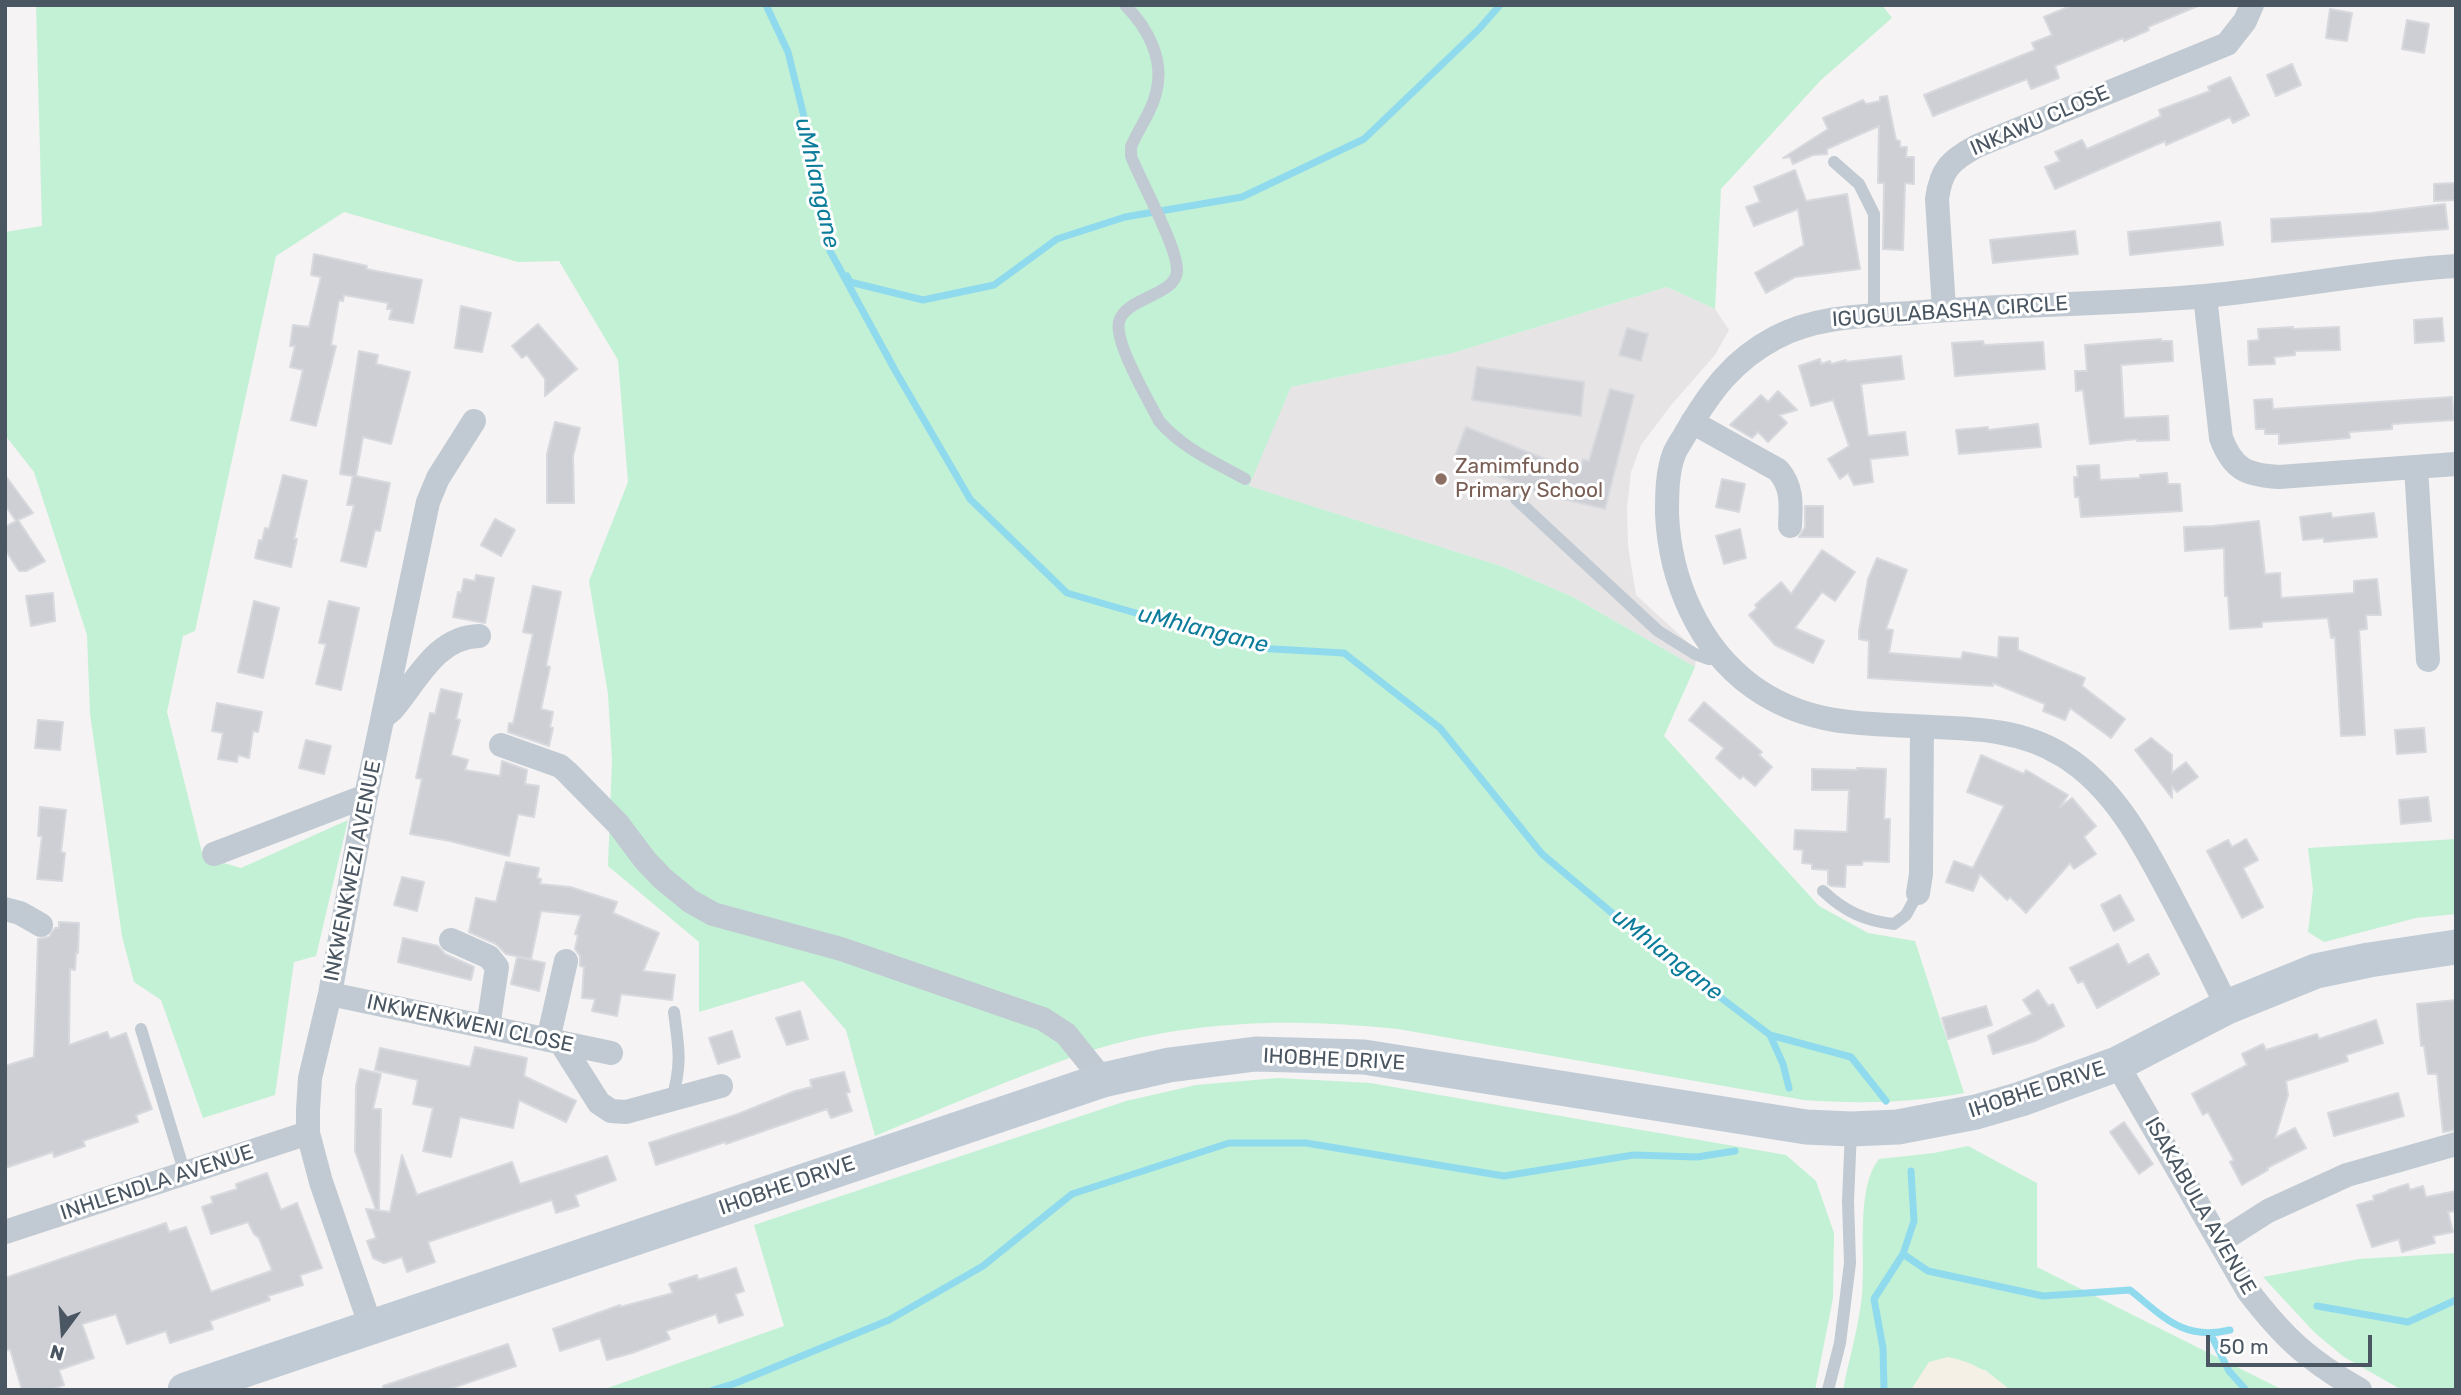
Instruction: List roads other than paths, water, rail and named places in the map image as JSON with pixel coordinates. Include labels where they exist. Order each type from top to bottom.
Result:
[{"type":"street","name":"INKAWU CLOSE","points":[[1944,309],[1937,199],[1939,182],[1947,167],[1959,156],[1977,146],[2227,44],[2245,21],[2252,5]]},
{"type":"street","name":"IGUGULABASHA CIRCLE","points":[[2227,1007],[2142,841],[2104,791],[2062,754],[2007,733],[1961,726],[1843,723],[1802,714],[1753,687],[1723,659],[1695,620],[1672,560],[1667,489],[1674,454],[1720,380],[1750,354],[1775,338],[1826,320],[1944,309],[2205,296],[2405,269],[2456,266]]},
{"type":"street","points":[[2205,296],[2221,438],[2227,455],[2235,465],[2256,476],[2280,477],[2456,464]]},
{"type":"street","name":"INKWENKWEZI AVENUE","points":[[371,1327],[321,1182],[308,1133],[310,1078],[330,994],[366,796],[428,502],[438,478],[474,421]]},
{"type":"street","points":[[1692,422],[1778,470],[1790,491],[1790,526]]},
{"type":"street","points":[[2416,467],[2428,660]]},
{"type":"street","points":[[384,717],[398,704],[441,649],[459,639],[479,636]]},
{"type":"street","points":[[1918,893],[1921,874],[1922,727]]},
{"type":"street","points":[[501,745],[559,766],[567,772],[618,824],[662,878],[701,908],[735,922],[841,949],[1043,1019],[1075,1042],[1103,1080]]},
{"type":"street","points":[[214,854],[366,796]]},
{"type":"street","points":[[5,909],[20,913],[41,925]]},
{"type":"street","points":[[452,940],[489,957],[497,967],[488,1027]]},
{"type":"street","name":"IHOBHE DRIVE","points":[[185,1390],[1103,1080],[1169,1065],[1256,1054],[1364,1057],[1806,1127],[1898,1127],[1976,1112],[2021,1099],[2117,1064],[2227,1007],[2316,971],[2456,947]]},
{"type":"street","points":[[566,961],[554,1041],[604,1107],[611,1111],[626,1112],[721,1086]]},
{"type":"street","name":"INKWENKWENI CLOSE","points":[[330,994],[611,1053]]},
{"type":"street","name":"ISAKABULA AVENUE","points":[[2117,1064],[2248,1291],[2297,1349],[2360,1390]]},
{"type":"street","name":"INHLENDLA AVENUE","points":[[5,1232],[308,1133]]},
{"type":"street","points":[[2221,1241],[2268,1211],[2347,1175],[2456,1144]]},
{"type":"lane","points":[[1125,5],[1150,35],[1158,64],[1156,95],[1131,147],[1131,156],[1168,239],[1177,269],[1175,278],[1167,286],[1126,309],[1121,317],[1118,334],[1159,421],[1193,450],[1245,479]]},
{"type":"lane","points":[[1834,162],[1860,184],[1874,214],[1874,315]]},
{"type":"lane","points":[[1516,499],[1658,631],[1695,654],[1709,659],[1723,659]]},
{"type":"lane","points":[[1824,891],[1847,911],[1877,922],[1894,924],[1906,915],[1918,893]]},
{"type":"lane","points":[[672,1100],[680,1062],[674,1013]]},
{"type":"lane","points":[[141,1029],[185,1174]]},
{"type":"lane","points":[[1828,1390],[1840,1343],[1850,1263],[1848,1201],[1851,1129]]},
{"type":"waterway","name":"uMhlangane","points":[[766,5],[788,52],[813,153],[830,251],[970,499],[1067,593],[1256,648],[1344,653],[1440,728],[1542,854],[1637,934],[1770,1035],[1851,1057],[1886,1101]]},
{"type":"waterway","points":[[847,276],[850,282],[923,300],[994,285],[1057,239],[1125,217],[1242,197],[1364,139],[1479,29],[1500,5]]},
{"type":"waterway","points":[[1770,1035],[1783,1064],[1789,1088]]},
{"type":"waterway","points":[[713,1390],[889,1320],[983,1266],[1072,1194],[1229,1143],[1306,1143],[1504,1176],[1633,1155],[1697,1157],[1735,1151]]},
{"type":"waterway","name":"uMhlangane","points":[[1884,1390],[1883,1348],[1874,1299],[1903,1254],[1914,1221],[1911,1171]]},
{"type":"waterway","points":[[1903,1254],[1928,1271],[2043,1296],[2130,1290],[2164,1317],[2187,1329],[2214,1333],[2230,1330]]},
{"type":"waterway","points":[[2317,1306],[2408,1322],[2456,1300]]},
{"type":"waterway","points":[[2211,1335],[2229,1371],[2246,1390]]},
{"type":"place","name":"Zamimfundo Primary School","points":[[1441,479]]}]
